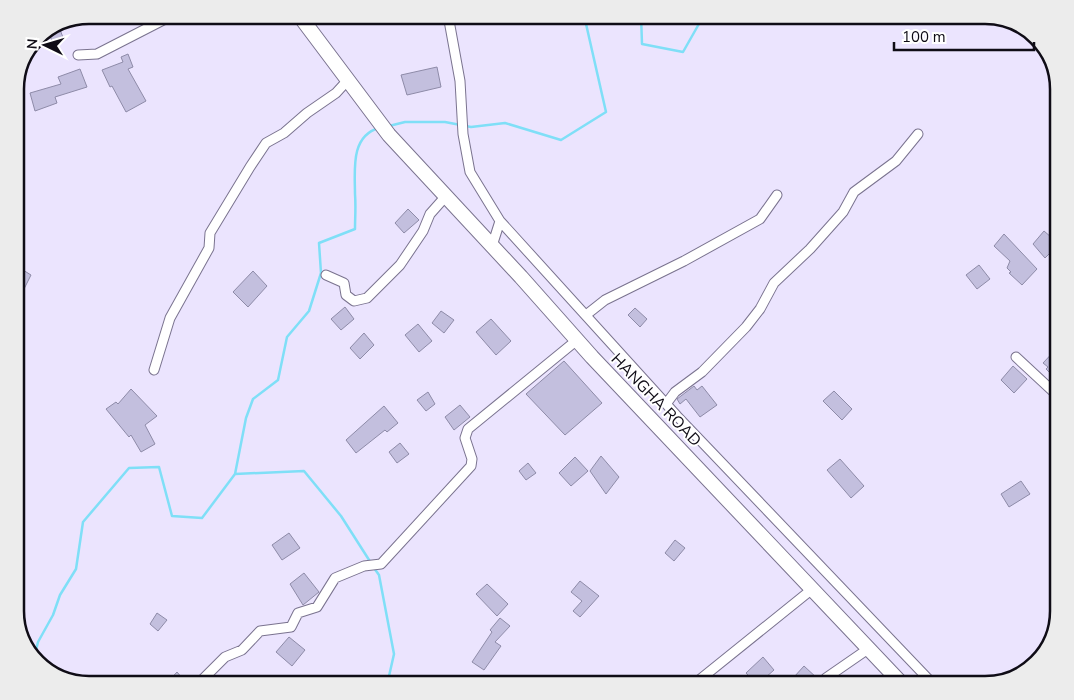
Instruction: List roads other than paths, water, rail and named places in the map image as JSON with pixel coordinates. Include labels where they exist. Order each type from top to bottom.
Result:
[{"type":"highway","name":"HANGHA ROAD","points":[[306,24],[375,119],[389,135],[577,340],[894,676]]},
{"type":"street","points":[[78,55],[97,54],[155,24]]},
{"type":"street","points":[[450,24],[460,81],[463,134],[470,172],[500,221],[666,404],[925,676]]},
{"type":"street","points":[[154,370],[170,318],[209,248],[210,233],[266,143],[284,134],[307,113],[336,93],[347,81]]},
{"type":"street","points":[[666,404],[675,392],[702,372],[746,327],[760,309],[774,283],[810,249],[843,212],[854,192],[896,161],[918,134]]},
{"type":"street","points":[[586,316],[605,300],[684,261],[760,219],[777,195]]},
{"type":"street","points":[[326,275],[344,284],[346,295],[354,301],[367,298],[400,265],[423,231],[430,214],[446,196]]},
{"type":"street","points":[[492,246],[500,221]]},
{"type":"street","points":[[206,676],[225,657],[242,650],[260,631],[291,627],[298,613],[317,607],[335,578],[364,566],[381,564],[471,466],[472,459],[465,438],[468,429],[577,340]]},
{"type":"street","points":[[1016,357],[1050,389]]},
{"type":"street","points":[[704,676],[811,590]]},
{"type":"street","points":[[829,676],[868,649]]},
{"type":"waterway","points":[[389,126],[405,122],[445,122],[471,127],[505,123],[561,140],[606,112],[586,24]]},
{"type":"waterway","points":[[641,24],[642,44],[683,52],[699,24]]},
{"type":"waterway","points":[[36,649],[38,642],[53,615],[60,595],[76,569],[83,522],[129,468],[159,467],[172,516],[202,518],[235,474],[246,418],[253,399],[278,380],[287,337],[309,311],[321,273],[319,243],[355,229],[356,155],[363,138],[379,128]]},
{"type":"waterway","points":[[235,474],[304,471],[341,516],[371,563]]},
{"type":"waterway","points":[[374,568],[379,575],[394,654],[389,676]]}]
